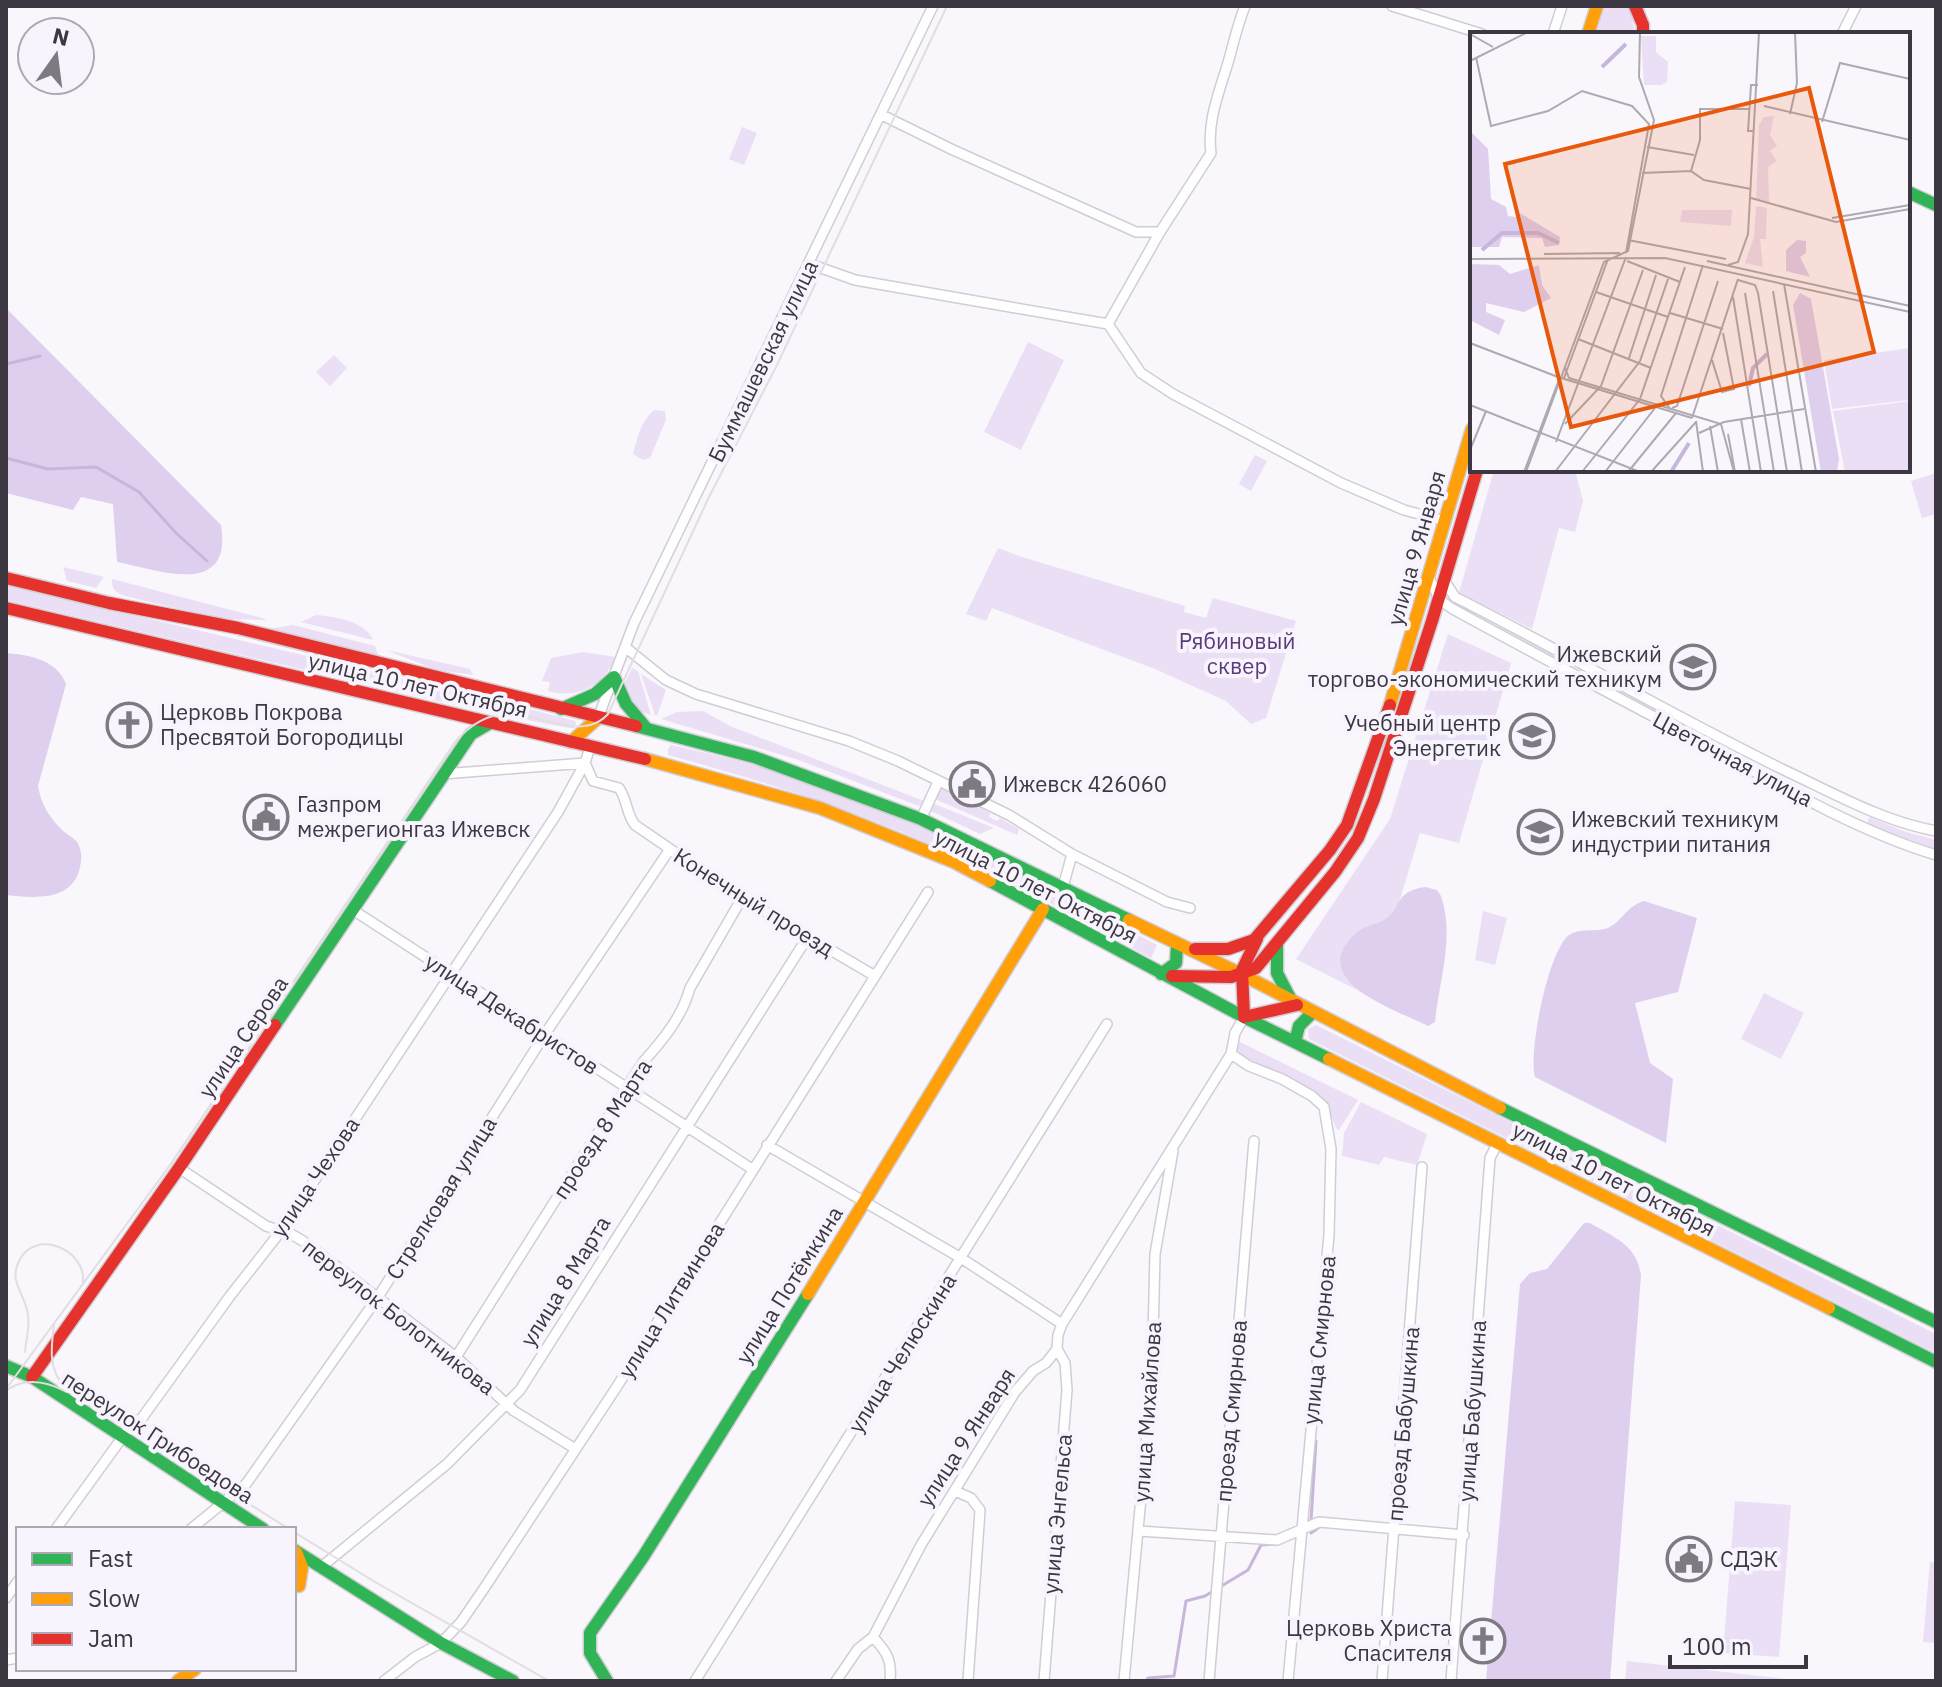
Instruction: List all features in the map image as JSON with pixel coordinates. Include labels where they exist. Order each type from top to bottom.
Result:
[{"type":"main road","points":[[1589,32],[1597,6]]},
{"type":"main road","points":[[1638,6],[1643,29]]},
{"type":"main road","points":[[1910,193],[1936,205]]},
{"type":"main road","name":"улица 9 Января","points":[[1177,945],[1218,950],[1238,947],[1258,936],[1347,825],[1392,699],[1470,436]]},
{"type":"main road","name":"улица 9 Января","points":[[1241,974],[1260,964],[1278,938],[1335,872],[1366,822],[1439,599],[1476,472]]},
{"type":"main road","name":"улица 10 лет Октября","points":[[6,578],[109,603],[238,628],[754,757],[921,819],[1241,974],[1312,1013],[1936,1322]]},
{"type":"main road","name":"улица 10 лет Октября","points":[[6,608],[664,764],[834,813],[954,862],[1244,1017],[1936,1362]]},
{"type":"main road","points":[[561,709],[595,694],[614,677],[626,704],[647,729]]},
{"type":"main road","points":[[571,742],[598,718]]},
{"type":"main road","name":"улица Серова","points":[[32,1377],[179,1168],[471,734],[490,723]]},
{"type":"main road","points":[[664,764],[663,748],[667,741],[679,738]]},
{"type":"main road","name":"улица Потёмкина","points":[[607,1681],[589,1655],[587,1644],[590,1633],[643,1557],[865,1203],[1043,909]]},
{"type":"main road","points":[[1258,936],[1242,965],[1244,1017],[1297,1005],[1278,980],[1274,957],[1278,938]]},
{"type":"main road","points":[[1161,974],[1170,972],[1177,963],[1180,955],[1177,945]]},
{"type":"main road","points":[[1161,974],[1199,979],[1241,974]]},
{"type":"main road","points":[[1295,1042],[1299,1026],[1312,1013]]},
{"type":"main road","name":"переулок Грибоедова","points":[[7,1368],[32,1377],[260,1527]]},
{"type":"main road","points":[[296,1552],[441,1643],[513,1681]]},
{"type":"main road","points":[[296,1553],[302,1567],[300,1585],[322,1576],[338,1579]]},
{"type":"main road","name":"улица 8 Марта","points":[[300,1585],[320,1568]]},
{"type":"street","name":"Буммашевская улица","points":[[598,718],[634,623],[933,6]]},
{"type":"street","points":[[1108,324],[1160,232],[1211,153],[1209,138],[1214,107],[1245,6]]},
{"type":"street","points":[[1392,6],[1476,32]]},
{"type":"street","points":[[1554,32],[1562,6]]},
{"type":"street","points":[[1843,32],[1856,6]]},
{"type":"street","points":[[882,115],[1136,232],[1160,232]]},
{"type":"street","points":[[810,264],[855,280],[1108,324],[1141,373],[1173,394],[1341,483],[1404,510],[1445,521]]},
{"type":"street","points":[[1429,577],[1439,599]]},
{"type":"street","points":[[1419,610],[1439,599],[1455,597],[1444,580]]},
{"type":"street","name":"Цветочная улица","points":[[1455,597],[1742,749],[1867,809],[1908,826],[1936,831]]},
{"type":"street","name":"Цветочная улица","points":[[1439,599],[1572,675],[1736,762],[1905,846],[1936,855]]},
{"type":"street","points":[[1432,621],[1451,608]]},
{"type":"street","points":[[625,647],[666,680],[696,694],[849,741],[898,761],[1009,815],[1072,854],[1167,902],[1190,908]]},
{"type":"street","points":[[1572,675],[1578,662]]},
{"type":"street","name":"улица Чехова","points":[[57,1527],[132,1424],[142,1418],[281,1231],[558,812],[585,763],[590,747]]},
{"type":"street","points":[[1736,762],[1742,749]]},
{"type":"street","points":[[443,774],[585,763]]},
{"type":"street","name":"Конечный проезд","points":[[585,763],[593,781],[619,788],[626,800],[628,817],[635,825],[742,898],[875,976]]},
{"type":"street","points":[[921,819],[938,782]]},
{"type":"street","points":[[1860,825],[1867,809]]},
{"type":"street","name":"Стрелковая улица","points":[[194,1527],[246,1484],[378,1297],[545,1034],[670,849]]},
{"type":"street","points":[[1063,887],[1072,854]]},
{"type":"street","name":"улица Литвинова","points":[[384,1681],[415,1657],[441,1643],[461,1622],[616,1388],[928,892]]},
{"type":"street","name":"проезд 8 Марта","points":[[456,1357],[643,1062],[668,1034],[686,1002],[690,988],[742,898]]},
{"type":"street","name":"улица Декабристов","points":[[353,910],[752,1169]]},
{"type":"street","name":"улица 8 Марта","points":[[320,1568],[447,1464],[520,1390],[807,938]]},
{"type":"street","points":[[1057,1349],[1062,1324],[1231,1054],[1235,1033],[1244,1017]]},
{"type":"street","name":"улица Челюскина","points":[[695,1681],[1107,1024]]},
{"type":"street","name":"улица Смирнова","points":[[1231,1054],[1312,1096],[1324,1107],[1329,1125],[1329,1235],[1288,1681]]},
{"type":"street","name":"проезд Смирнова","points":[[1209,1681],[1254,1141]]},
{"type":"street","name":"улица Бабушкина","points":[[1451,1681],[1490,1158],[1498,1142]]},
{"type":"street","name":"улица Михайлова","points":[[1124,1681],[1152,1379],[1155,1254],[1174,1144]]},
{"type":"street","points":[[767,1145],[961,1258],[1062,1324]]},
{"type":"street","name":"проезд Бабушкина","points":[[1382,1681],[1422,1167]]},
{"type":"street","name":"переулок Болотникова","points":[[179,1168],[266,1226],[303,1241],[456,1357],[514,1411],[574,1448]]},
{"type":"street","name":"улица 9 Января","points":[[836,1681],[858,1649],[873,1637],[921,1545],[1015,1392],[1057,1349]]},
{"type":"street","name":"улица Энгельса","points":[[1044,1681],[1067,1390],[1065,1363],[1057,1349]]},
{"type":"street","points":[[955,1491],[971,1498],[980,1510],[968,1681]]},
{"type":"street","points":[[1139,1531],[1277,1540],[1319,1522],[1464,1535]]},
{"type":"street","points":[[873,1637],[888,1653],[892,1664],[890,1681]]},
{"type":"green space","points":[[1604,6],[1630,6],[1635,32],[1595,32]]},
{"type":"green space","points":[[742,127],[757,133],[744,165],[729,159]]},
{"type":"green space","points":[[1028,342],[1064,360],[1021,450],[984,432]]},
{"type":"green space","points":[[334,355],[347,368],[330,386],[316,372]]},
{"type":"green space","points":[[654,410],[665,411],[666,420],[650,458],[643,460],[633,454],[643,425]]},
{"type":"green space","points":[[1255,455],[1267,461],[1251,491],[1239,484]]},
{"type":"green space","points":[[1493,472],[1576,472],[1583,501],[1575,532],[1559,528],[1532,629],[1459,593]]},
{"type":"green space","points":[[1936,473],[1936,514],[1922,518],[1911,481]]},
{"type":"green space","name":"Рябиновый сквер","points":[[998,548],[1185,606],[1184,612],[1206,618],[1213,598],[1296,621],[1266,718],[1251,724],[1226,701],[1155,669],[992,608],[986,621],[966,614]]},
{"type":"green space","points":[[63,567],[104,577],[96,588],[67,581]]},
{"type":"green space","points":[[112,579],[267,620],[221,619],[125,596],[115,590]]},
{"type":"green space","points":[[6,585],[473,695],[463,707],[6,600]]},
{"type":"green space","points":[[1464,604],[1574,663],[1570,670],[1460,611]]},
{"type":"green space","points":[[316,615],[357,624],[373,640],[301,622]]},
{"type":"green space","points":[[293,625],[375,646],[378,655],[267,629]]},
{"type":"green space","points":[[1448,634],[1511,663],[1459,843],[1420,833],[1392,926],[1399,1011],[1296,959],[1390,819]]},
{"type":"green space","points":[[386,650],[470,669],[473,675],[437,670]]},
{"type":"green space","points":[[583,652],[616,657],[605,675],[589,688],[570,693],[548,691],[550,682],[542,681],[551,658]]},
{"type":"green space","points":[[1581,667],[1715,738],[1711,745],[1577,674]]},
{"type":"green space","points":[[632,668],[638,671],[651,715],[641,712],[622,689]]},
{"type":"green space","points":[[641,674],[666,690],[657,716],[655,715]]},
{"type":"green space","points":[[491,699],[575,721],[576,724],[570,728],[478,711]]},
{"type":"green space","points":[[703,711],[730,726],[924,801],[919,806],[796,759],[661,719],[677,712]]},
{"type":"green space","points":[[671,745],[785,773],[852,796],[968,848],[1157,945],[1151,958],[950,853],[811,798],[668,755]]},
{"type":"green space","points":[[940,787],[990,813],[989,817],[997,821],[1000,818],[1019,829],[1017,835],[935,799]]},
{"type":"green space","points":[[932,803],[994,828],[980,834],[931,811]]},
{"type":"green space","points":[[1869,817],[1936,840],[1936,849],[1867,824]]},
{"type":"green space","points":[[1483,911],[1507,918],[1495,965],[1475,960]]},
{"type":"green space","points":[[1764,993],[1804,1013],[1781,1059],[1741,1039]]},
{"type":"green space","points":[[1316,1025],[1936,1334],[1936,1353],[1309,1039],[1308,1029]]},
{"type":"green space","points":[[1238,1041],[1358,1100],[1339,1130],[1326,1102],[1238,1056]]},
{"type":"green space","points":[[1361,1102],[1427,1134],[1417,1165],[1384,1157],[1379,1165],[1342,1156],[1344,1133]]},
{"type":"green space","points":[[1735,1501],[1791,1505],[1779,1657],[1723,1653]]},
{"type":"green space","points":[[1930,1562],[1936,1563],[1936,1643],[1923,1642]]},
{"type":"green space","points":[[1627,1661],[1804,1681],[1625,1681]]},
{"type":"shaded area","points":[[7,309],[221,525],[222,548],[216,563],[204,571],[189,574],[117,562],[113,504],[81,497],[73,510],[6,493]]},
{"type":"shaded area","points":[[6,653],[42,660],[56,669],[66,684],[38,786],[49,815],[79,845],[81,861],[76,878],[69,887],[39,897],[6,895]]},
{"type":"shaded area","points":[[1425,887],[1437,890],[1441,896],[1447,928],[1435,1022],[1428,1026],[1360,991],[1347,979],[1341,965],[1343,950],[1356,933],[1390,916],[1407,893]]},
{"type":"shaded area","points":[[1644,901],[1697,918],[1678,992],[1635,1003],[1650,1063],[1673,1079],[1666,1143],[1535,1077],[1537,1026],[1547,981],[1561,945],[1573,933],[1611,927],[1632,907]]},
{"type":"shaded area","points":[[1584,1223],[1590,1223],[1623,1243],[1634,1256],[1641,1275],[1610,1681],[1486,1681],[1520,1284],[1530,1273],[1547,1269]]},
{"type":"waterway","points":[[6,364],[40,356]]},
{"type":"waterway","points":[[6,458],[48,469],[96,467],[139,492],[176,533],[207,561]]},
{"type":"waterway","points":[[1311,1521],[1316,1441]]},
{"type":"waterway","points":[[1311,1533],[1321,1526]]},
{"type":"waterway","points":[[1146,1681],[1148,1678],[1174,1676],[1186,1601],[1205,1596],[1248,1570],[1261,1545],[1274,1544]]},
{"type":"tram line","points":[[6,1389],[170,1165],[455,742],[480,722],[502,714],[574,726],[598,722],[608,714],[709,497],[776,367],[947,6]]},
{"type":"tram line","points":[[25,1352],[28,1315],[15,1275],[26,1251],[47,1244],[68,1252],[77,1260],[83,1282]]},
{"type":"tram line","points":[[54,1325],[53,1366],[65,1388],[286,1527]]},
{"type":"tram line","points":[[7,1390],[22,1383],[37,1382],[67,1392]]},
{"type":"tram line","points":[[296,1533],[549,1681]]},
{"type":"traffic: fast","points":[[1910,193],[1936,205]]},
{"type":"traffic: fast","points":[[561,709],[595,694],[614,677],[626,704],[647,729]]},
{"type":"traffic: fast","points":[[275,1025],[471,734],[490,723]]},
{"type":"traffic: fast","points":[[636,726],[754,757],[921,819],[1129,920]]},
{"type":"traffic: fast","points":[[990,881],[1329,1059]]},
{"type":"traffic: fast","points":[[1161,974],[1176,963],[1177,945]]},
{"type":"traffic: fast","points":[[1277,945],[1277,973],[1290,998]]},
{"type":"traffic: fast","points":[[1295,1042],[1299,1026],[1312,1013]]},
{"type":"traffic: fast","points":[[1500,1108],[1936,1322]]},
{"type":"traffic: fast","points":[[607,1681],[590,1653],[590,1633],[643,1557],[808,1294]]},
{"type":"traffic: fast","points":[[1829,1308],[1936,1362]]},
{"type":"traffic: fast","points":[[6,1366],[32,1377],[260,1527]]},
{"type":"traffic: fast","points":[[296,1551],[441,1643],[513,1681]]},
{"type":"traffic: slow","points":[[1589,32],[1597,6]]},
{"type":"traffic: slow","points":[[1390,705],[1470,436]]},
{"type":"traffic: slow","points":[[571,742],[598,718]]},
{"type":"traffic: slow","points":[[645,759],[820,808],[954,862],[990,881]]},
{"type":"traffic: slow","points":[[808,1294],[1043,909]]},
{"type":"traffic: slow","points":[[1129,920],[1241,974],[1500,1108]]},
{"type":"traffic: slow","points":[[1329,1059],[1829,1308]]},
{"type":"traffic: slow","points":[[296,1552],[302,1567],[299,1586]]},
{"type":"traffic: slow","points":[[178,1681],[192,1671]]},
{"type":"traffic: jam","points":[[1635,6],[1643,32]]},
{"type":"traffic: jam","points":[[1172,976],[1231,977],[1256,968],[1335,872],[1358,838],[1374,799],[1432,621],[1476,472]]},
{"type":"traffic: jam","points":[[6,578],[109,603],[238,628],[636,726]]},
{"type":"traffic: jam","points":[[6,608],[645,759]]},
{"type":"traffic: jam","points":[[1195,949],[1228,949],[1254,940],[1330,850],[1347,825],[1390,705]]},
{"type":"traffic: jam","points":[[1244,1017],[1242,970],[1257,939]]},
{"type":"traffic: jam","points":[[1244,1017],[1297,1005]]},
{"type":"traffic: jam","points":[[32,1377],[275,1025]]},
{"type":"place","name":"Ижевский торгово-экономический техникум","points":[[1693,667]]},
{"type":"place","name":"Церковь Покрова Пресвятой Богородицы","points":[[129,725]]},
{"type":"place","name":"Учебный центр Энергетик","points":[[1532,736]]},
{"type":"place","name":"Ижевск 426060","points":[[972,784]]},
{"type":"place","name":"Газпром межрегионгаз Ижевск","points":[[266,817]]},
{"type":"place","name":"Ижевский техникум индустрии питания","points":[[1540,832]]},
{"type":"place","name":"СДЭК","points":[[1689,1559]]},
{"type":"place","name":"Церковь Христа Спасителя","points":[[1483,1641]]}]
